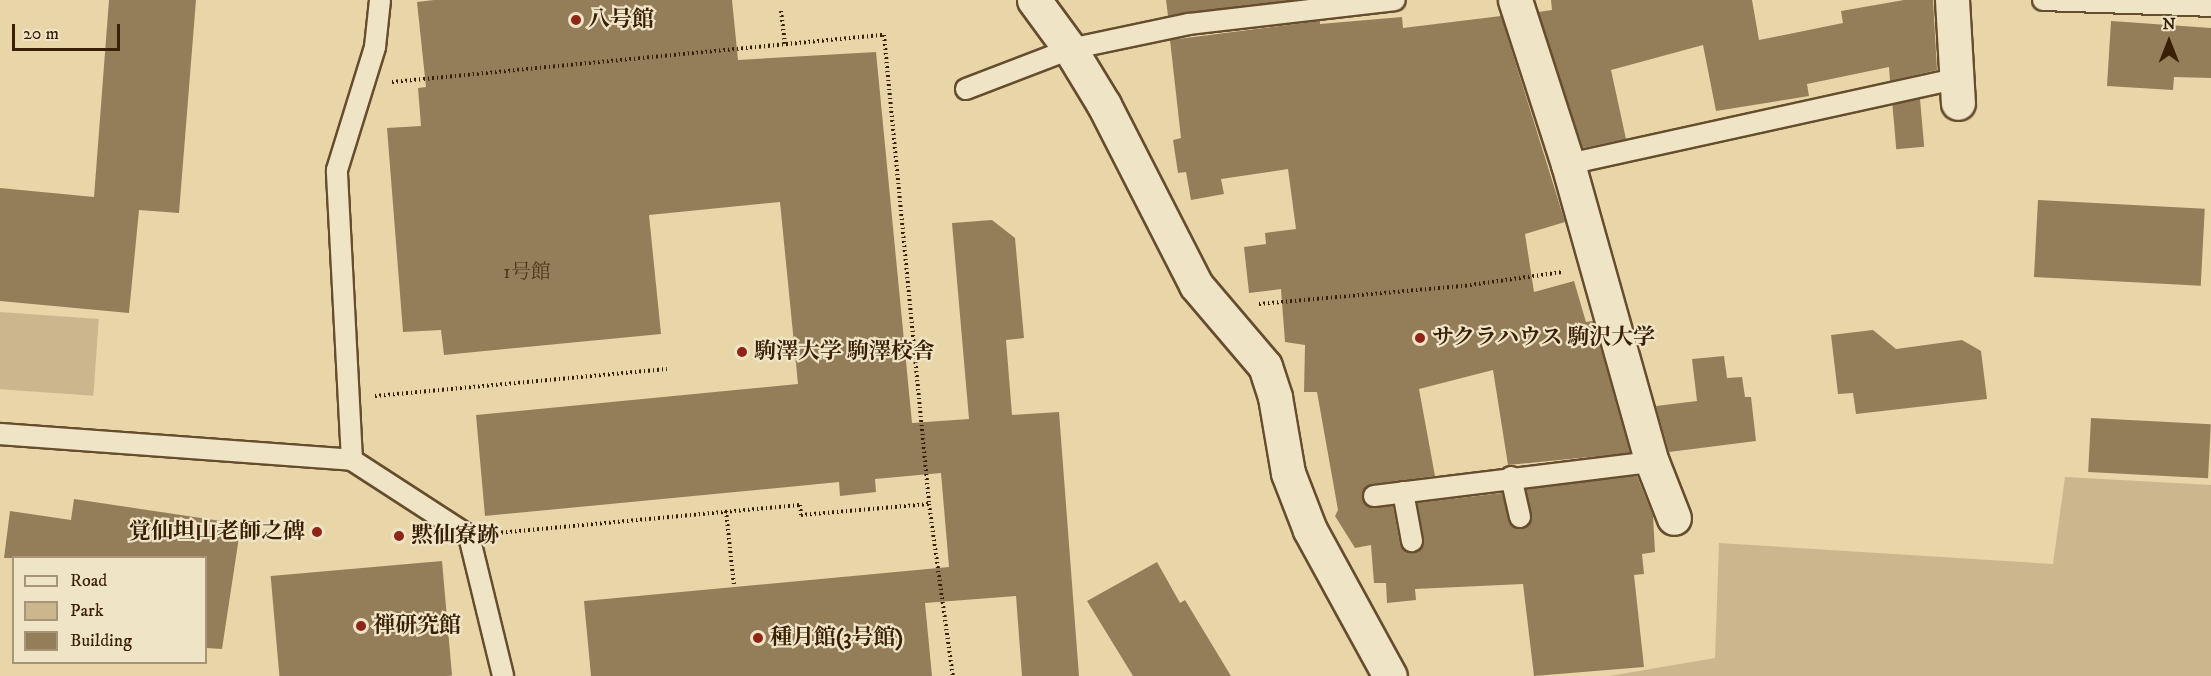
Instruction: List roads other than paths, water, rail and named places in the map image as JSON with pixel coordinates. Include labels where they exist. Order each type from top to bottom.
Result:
[{"type":"street","points":[[1034,0],[1070,49],[1196,285],[1214,309],[1243,335],[1266,366],[1275,398],[1288,473],[1310,530],[1390,676]]},
{"type":"street","points":[[1515,0],[1568,164],[1652,462],[1674,518]]},
{"type":"street","points":[[1952,0],[1958,91]]},
{"type":"lane","points":[[352,460],[338,170],[375,47],[380,0]]},
{"type":"lane","points":[[966,89],[1070,49],[1189,24],[1395,0]]},
{"type":"lane","points":[[2043,0],[2211,6]]},
{"type":"lane","points":[[1568,164],[1958,91]]},
{"type":"lane","points":[[0,434],[352,460],[469,536],[503,676]]},
{"type":"lane","points":[[1374,496],[1511,477],[1652,462]]},
{"type":"lane","points":[[1511,477],[1520,517]]},
{"type":"lane","points":[[1403,492],[1412,540]]},
{"type":"place","name":"八号館","points":[[576,20]]},
{"type":"place","name":"サクラハウス 駒沢大学","points":[[1420,338]]},
{"type":"place","name":"駒澤大学 駒澤校舎","points":[[742,352]]},
{"type":"place","name":"覚仙坦山老師之碑","points":[[317,532]]},
{"type":"place","name":"黙仙寮跡","points":[[399,536]]},
{"type":"place","name":"禅研究館","points":[[361,626]]},
{"type":"place","name":"種月館(3号館)","points":[[758,638]]}]
